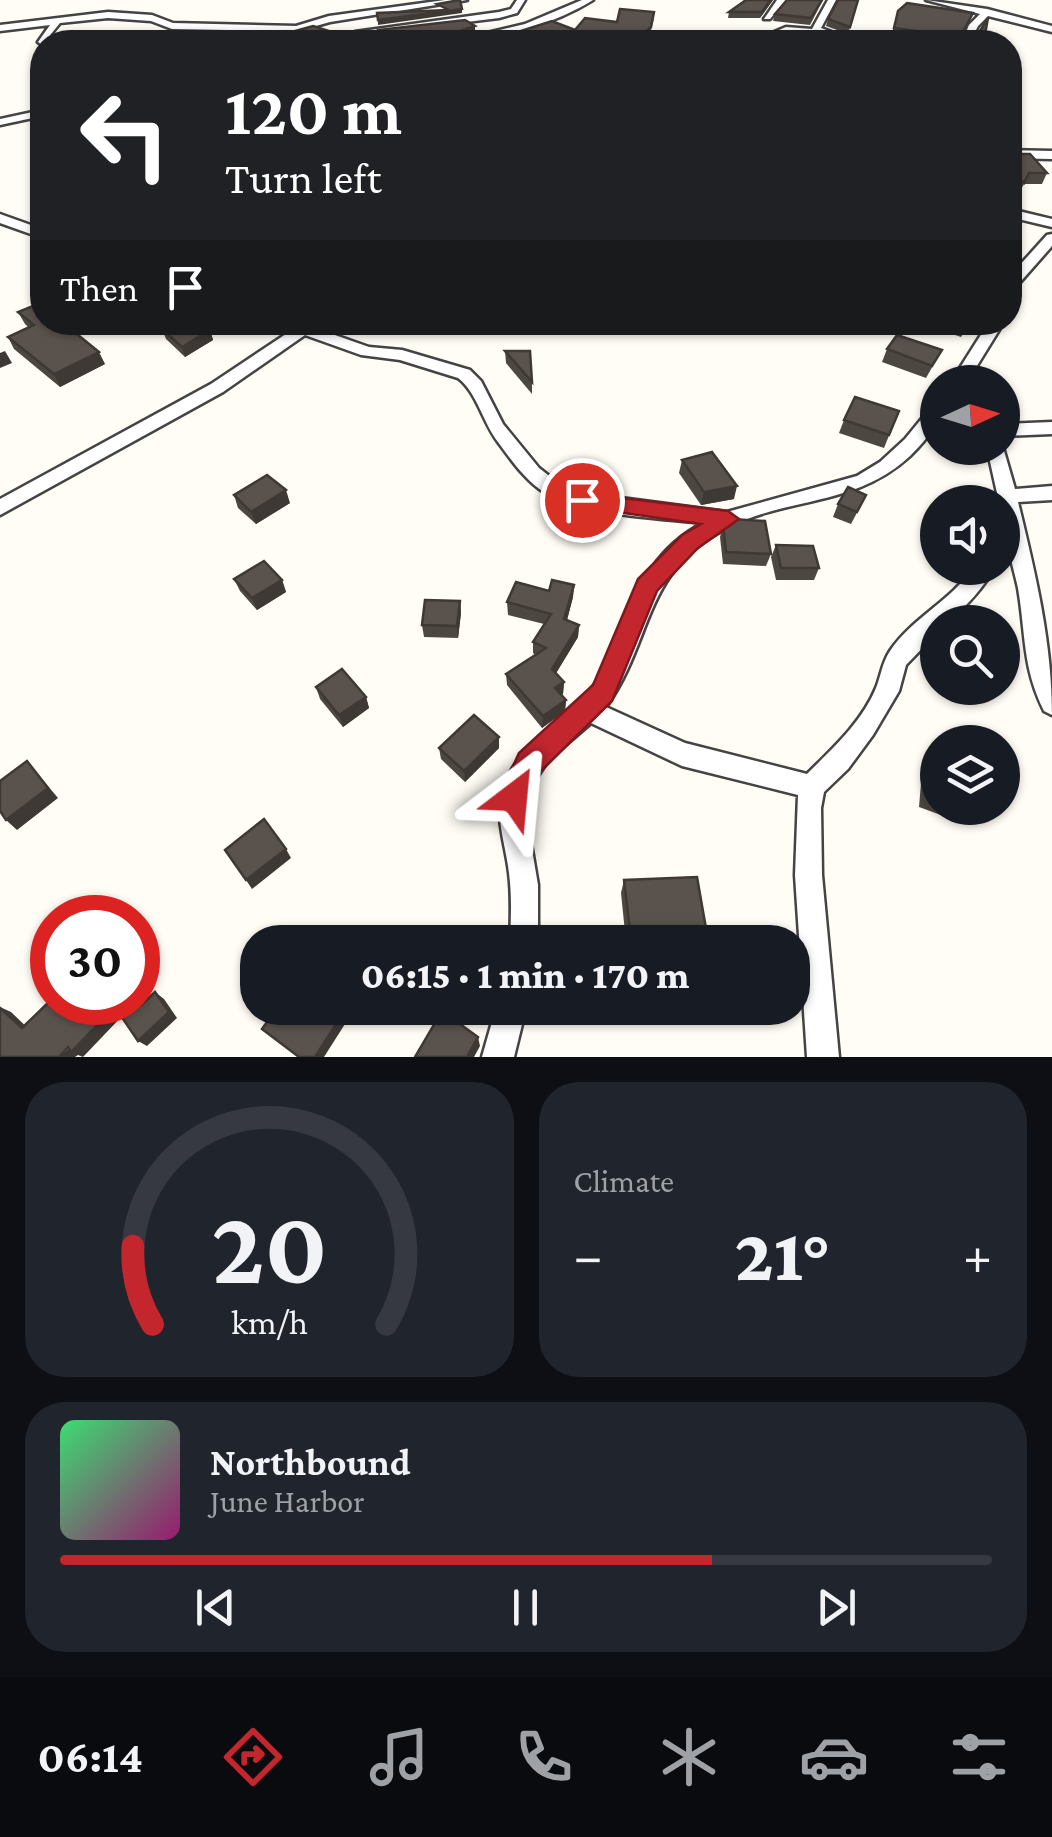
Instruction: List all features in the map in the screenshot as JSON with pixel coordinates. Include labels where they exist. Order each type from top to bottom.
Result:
[{"type":"street","points":[[349,0],[362,13]]},
{"type":"street","points":[[288,30],[362,13],[463,0]]},
{"type":"street","points":[[376,30],[499,15],[514,11],[521,0]]},
{"type":"street","points":[[504,30],[546,20],[588,0]]},
{"type":"street","points":[[767,17],[782,0]]},
{"type":"street","points":[[818,30],[814,27],[832,0]]},
{"type":"street","points":[[930,0],[1052,29]]},
{"type":"street","points":[[971,30],[987,12]]},
{"type":"street","points":[[360,30],[362,13]]},
{"type":"street","points":[[0,28],[118,15],[178,26],[294,28]]},
{"type":"street","points":[[51,30],[58,20]]},
{"type":"street","points":[[0,122],[30,116]]},
{"type":"street","points":[[1022,155],[1052,156]]},
{"type":"street","points":[[1022,216],[1052,223]]},
{"type":"street","points":[[0,218],[30,229]]},
{"type":"street","points":[[1022,269],[1052,238]]},
{"type":"street","points":[[0,508],[217,388],[287,335]]},
{"type":"street","points":[[325,335],[367,352],[402,355],[464,374],[473,381],[495,426],[542,484],[555,492],[582,500],[728,519]]},
{"type":"street","points":[[970,365],[989,335]]},
{"type":"street","points":[[1020,429],[1052,428]]},
{"type":"street","points":[[524,925],[524,885],[513,815],[518,782],[542,749],[603,692],[622,655],[647,586],[690,542],[728,519],[852,488],[885,472],[920,436]]},
{"type":"street","points":[[911,449],[920,446]]},
{"type":"street","points":[[1020,507],[1052,493]]},
{"type":"street","points":[[1020,560],[1035,621],[1040,677],[1052,704]]},
{"type":"street","points":[[823,1057],[824,1015],[810,878],[808,806],[812,787],[837,764],[886,694],[900,655],[930,622],[973,585]]},
{"type":"street","points":[[588,710],[708,763],[812,787]]},
{"type":"street","points":[[498,1057],[506,1025]]},
{"type":"building","points":[[460,0],[462,9],[378,20],[377,13],[449,10],[437,4]]},
{"type":"building","points":[[746,0],[770,0],[762,12],[729,12]]},
{"type":"building","points":[[787,0],[822,0],[811,18],[775,14]]},
{"type":"building","points":[[838,0],[858,0],[850,27],[828,19]]},
{"type":"building","points":[[907,3],[973,13],[964,30],[909,30],[894,28],[898,11]]},
{"type":"building","points":[[620,9],[654,12],[648,30],[575,30],[585,18],[617,22]]},
{"type":"building","points":[[465,20],[475,26],[463,30],[378,30]]},
{"type":"building","points":[[552,21],[575,30],[524,30]]},
{"type":"building","points":[[1022,154],[1030,154],[1047,173],[1029,173],[1024,183]]},
{"type":"building","points":[[30,307],[30,322],[18,312]]},
{"type":"building","points":[[30,327],[30,335],[78,335],[99,352],[54,374],[8,337]]},
{"type":"building","points":[[169,335],[202,335],[182,347]]},
{"type":"building","points":[[897,335],[942,350],[929,365],[887,349]]},
{"type":"building","points":[[505,351],[530,351],[532,382]]},
{"type":"building","points":[[855,397],[899,411],[889,435],[844,420]]},
{"type":"building","points":[[712,452],[737,486],[704,492],[682,460]]},
{"type":"building","points":[[267,475],[286,490],[251,512],[234,495]]},
{"type":"building","points":[[848,487],[866,495],[857,512],[838,504]]},
{"type":"building","points":[[731,519],[765,521],[771,554],[726,552],[723,525]]},
{"type":"building","points":[[776,545],[813,546],[819,568],[781,568]]},
{"type":"building","points":[[264,561],[282,580],[252,598],[234,579]]},
{"type":"building","points":[[552,580],[574,585],[564,619],[579,625],[552,669],[564,682],[555,688],[566,700],[543,716],[506,674],[546,648],[533,642],[551,614],[507,602],[516,582],[549,591]]},
{"type":"building","points":[[425,600],[460,601],[457,626],[422,625]]},
{"type":"building","points":[[342,669],[366,697],[339,715],[316,687]]},
{"type":"building","points":[[474,715],[499,737],[464,771],[439,748]]},
{"type":"building","points":[[27,761],[48,788],[6,820],[0,811],[0,781]]},
{"type":"building","points":[[264,819],[286,849],[246,880],[225,850]]},
{"type":"building","points":[[697,877],[705,925],[629,925],[624,880]]},
{"type":"building","points":[[160,999],[169,1012],[160,1020]]},
{"type":"building","points":[[0,1008],[22,1028],[30,1020],[30,1025],[97,1025],[71,1052],[68,1047],[59,1057],[0,1057]]},
{"type":"building","points":[[127,1025],[155,1025],[138,1041]]},
{"type":"building","points":[[265,1025],[336,1025],[315,1057],[299,1057],[262,1029]]},
{"type":"building","points":[[434,1025],[461,1025],[478,1037],[467,1057],[415,1057]]},
{"type":"route","points":[[514,797],[530,762],[603,692],[622,655],[647,586],[690,542],[728,519],[582,500]]}]
